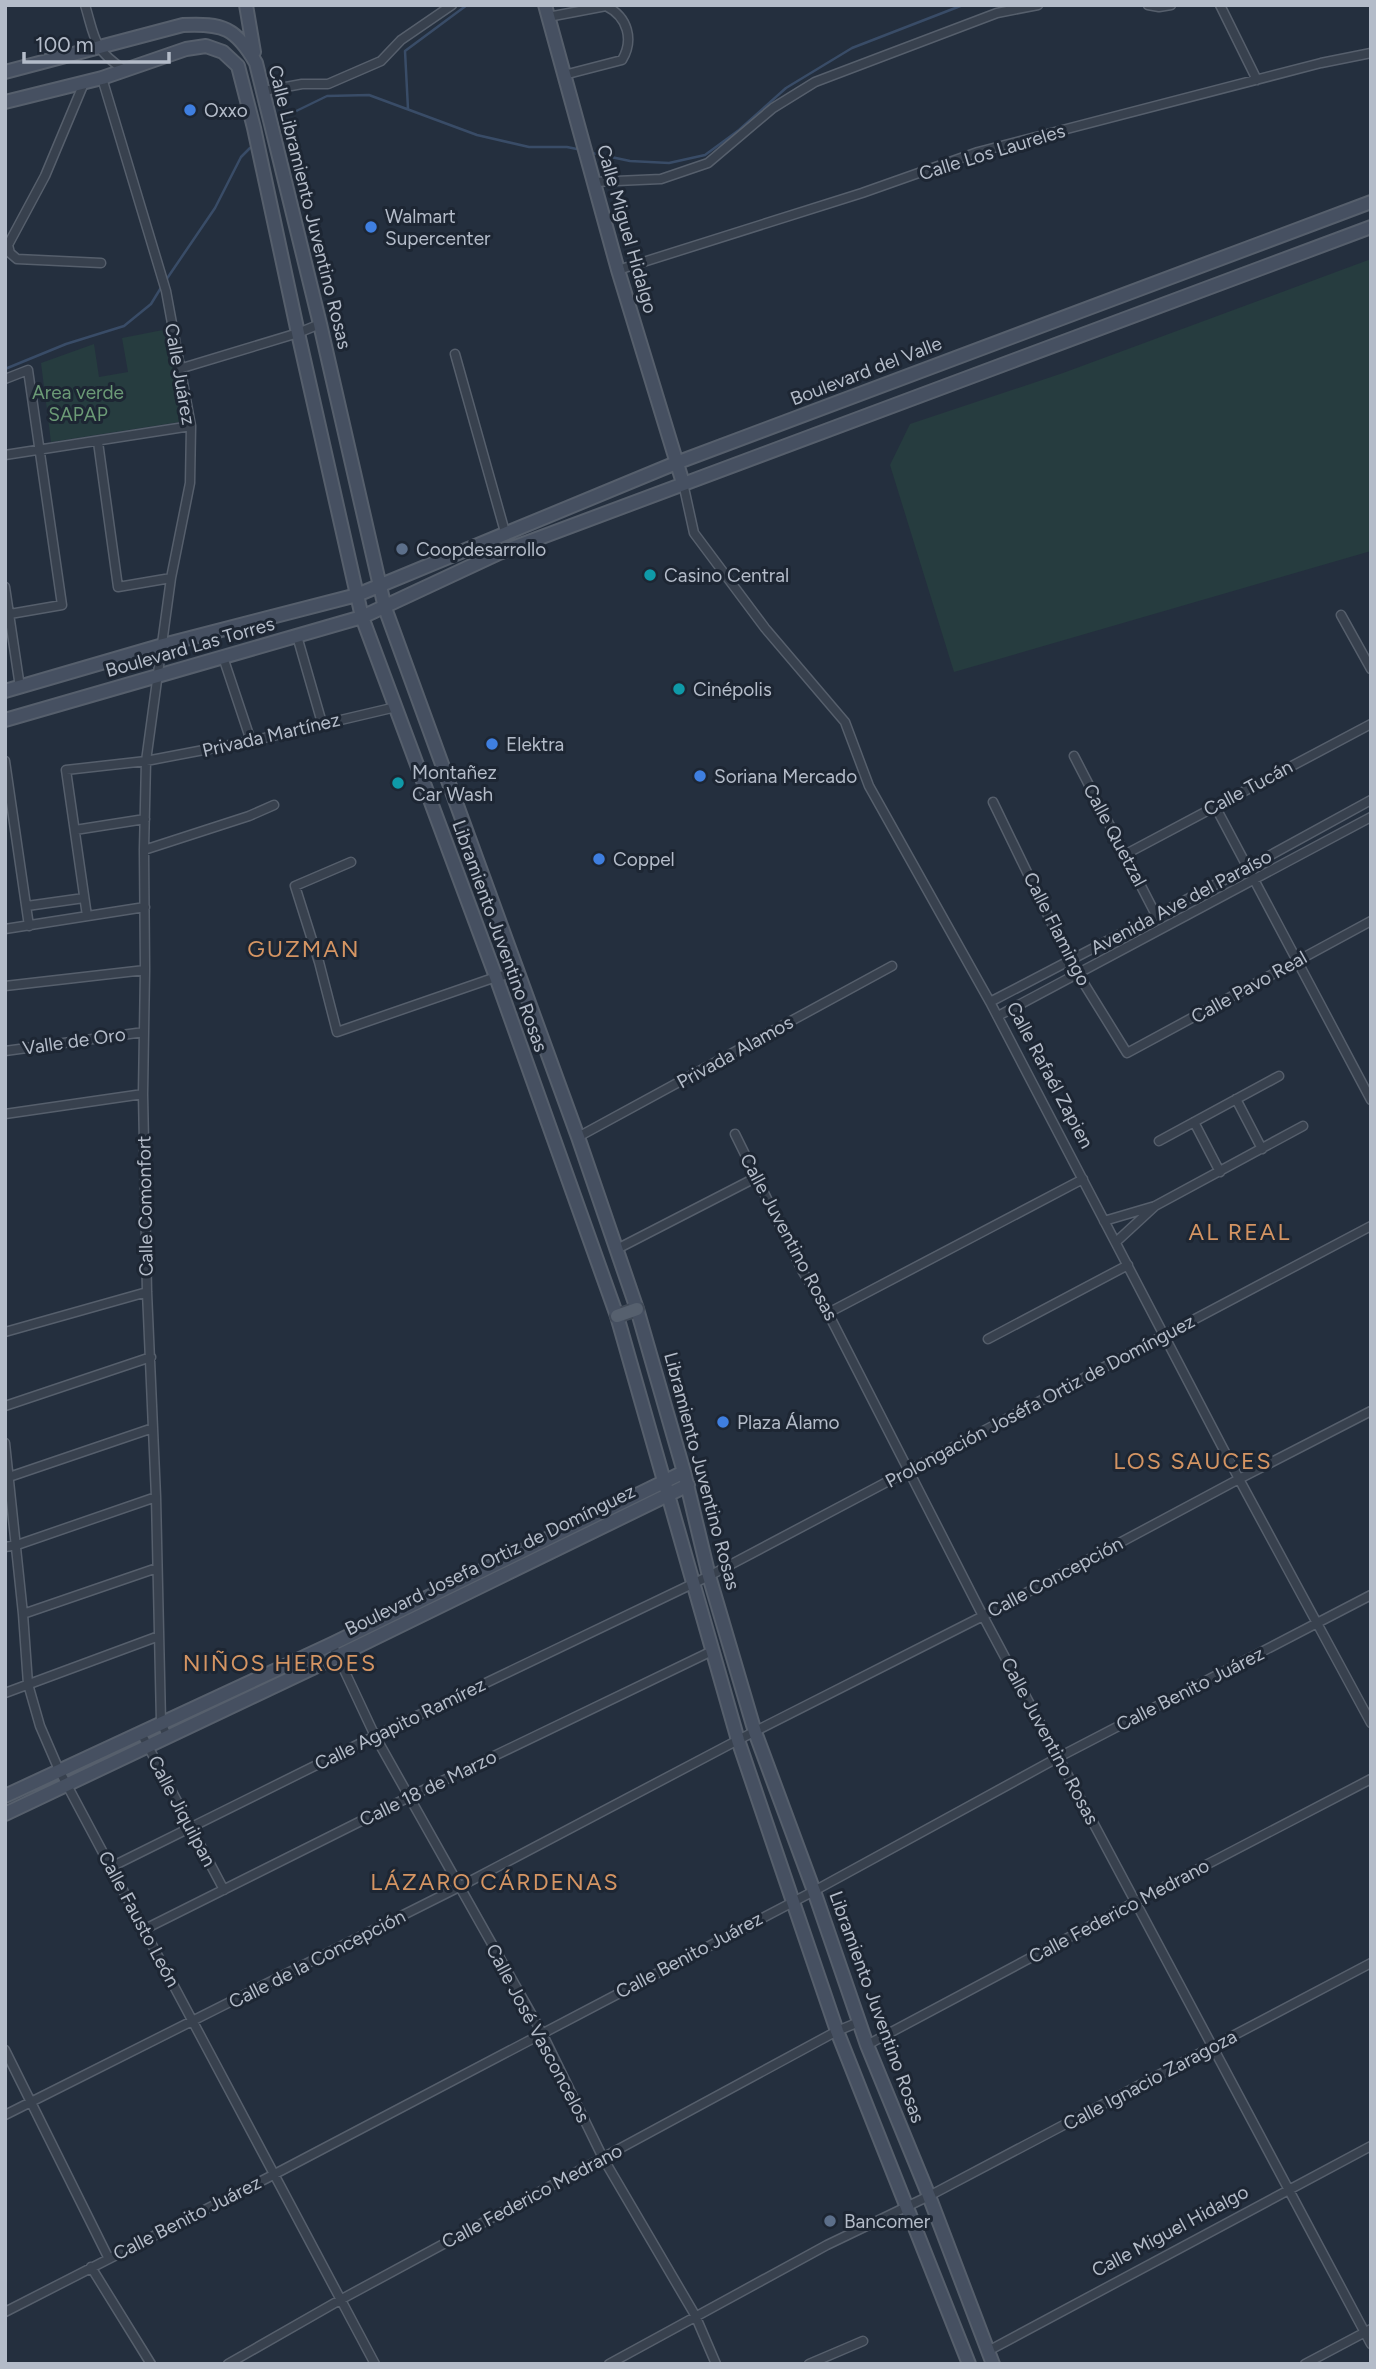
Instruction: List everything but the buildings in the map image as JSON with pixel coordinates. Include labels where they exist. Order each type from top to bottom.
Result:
[{"type":"main road","points":[[246,5],[256,63]]},
{"type":"main road","name":"Calle Miguel Hidalgo","points":[[546,11],[580,139],[676,463]]},
{"type":"main road","name":"Calle Libramiento Juventino Rosas","points":[[5,72],[183,25],[209,24],[228,30],[244,43],[256,63],[264,91],[379,585]]},
{"type":"main road","name":"Calle Libramiento Juventino Rosas","points":[[5,102],[102,78],[186,49],[206,46],[223,52],[237,66],[254,128],[358,595]]},
{"type":"main road","name":"Boulevard del Valle","points":[[379,585],[676,463],[1371,202]]},
{"type":"main road","points":[[385,608],[499,553],[1371,227]]},
{"type":"main road","points":[[1050,322],[1059,344]]},
{"type":"main road","points":[[809,413],[817,435]]},
{"type":"main road","name":"Calle Rafaél Zapien","points":[[676,463],[683,483]]},
{"type":"main road","points":[[568,528],[578,505]]},
{"type":"main road","name":"Boulevard Las Torres","points":[[5,691],[163,645],[358,595],[379,585]]},
{"type":"main road","name":"Libramiento Juventino Rosas","points":[[379,585],[385,608],[578,1137],[637,1309],[686,1479],[709,1576],[755,1732],[867,2045],[929,2196],[993,2364]]},
{"type":"main road","name":"Libramiento Juventino Rosas","points":[[358,595],[362,617],[496,978],[617,1316],[738,1740],[791,1900],[837,2031],[969,2364]]},
{"type":"main road","name":"Boulevard Las Torres","points":[[5,720],[159,677],[385,608]]},
{"type":"main road","points":[[617,1316],[637,1309]]},
{"type":"main road","name":"Boulevard Josefa Ortiz de Domínguez","points":[[5,1814],[167,1736],[663,1482],[686,1479]]},
{"type":"main road","name":"Boulevard Josefa Ortiz de Domínguez","points":[[5,1796],[161,1722],[335,1650],[667,1495],[686,1479]]},
{"type":"street","points":[[85,5],[98,46],[105,57],[123,69]]},
{"type":"street","points":[[264,91],[302,84],[328,85],[381,61],[401,40],[452,5]]},
{"type":"street","points":[[594,183],[661,179],[708,163],[773,108],[815,82],[997,13],[1038,5]]},
{"type":"street","points":[[1148,5],[1171,5]]},
{"type":"street","points":[[1220,5],[1257,80]]},
{"type":"street","points":[[546,11],[607,6],[618,12],[626,29],[630,48],[622,60],[564,75]]},
{"type":"street","name":"Calle Los Laureles","points":[[618,270],[862,193],[978,152],[1371,53]]},
{"type":"street","name":"Calle Juárez","points":[[102,78],[162,274],[191,426],[190,483],[171,578],[159,677]]},
{"type":"street","points":[[84,83],[45,176],[8,245],[10,253],[17,259],[101,263]]},
{"type":"street","points":[[179,369],[320,324]]},
{"type":"street","points":[[455,355],[505,532]]},
{"type":"street","points":[[5,379],[28,370],[62,604],[9,619]]},
{"type":"street","points":[[5,455],[191,426]]},
{"type":"street","points":[[98,442],[118,587],[171,578]]},
{"type":"street","name":"Calle Rafaél Zapien","points":[[683,483],[694,533],[765,628],[845,722],[869,786],[998,1016],[1239,1479],[1371,1723]]},
{"type":"street","points":[[5,587],[20,687]]},
{"type":"street","points":[[1341,615],[1371,669]]},
{"type":"street","points":[[297,636],[322,723]]},
{"type":"street","points":[[223,657],[251,741]]},
{"type":"street","name":"Calle Comonfort","points":[[159,677],[146,761],[143,1094],[146,1292],[156,1497],[161,1722],[167,1736]]},
{"type":"street","name":"Privada Martínez","points":[[75,830],[66,771],[146,761],[251,741],[396,707]]},
{"type":"street","name":"Calle Tucán","points":[[1126,854],[1371,724]]},
{"type":"street","name":"Calle Quetzal","points":[[1074,756],[1156,915]]},
{"type":"street","points":[[5,761],[8,800],[29,926]]},
{"type":"street","name":"Avenida Ave del Paraíso","points":[[990,1002],[1371,800]]},
{"type":"street","name":"Calle Flamingo","points":[[993,802],[1070,961],[1127,1053]]},
{"type":"street","points":[[144,850],[249,816],[274,805]]},
{"type":"street","points":[[1215,806],[1371,1100]]},
{"type":"street","name":"Avenida Ave del Paraíso","points":[[998,1016],[1371,817]]},
{"type":"street","points":[[87,916],[75,830],[145,819]]},
{"type":"street","points":[[351,862],[295,886],[337,1032],[519,972]]},
{"type":"street","points":[[27,906],[84,898]]},
{"type":"street","points":[[5,929],[145,907]]},
{"type":"street","name":"Calle Pavo Real","points":[[1127,1053],[1371,922]]},
{"type":"street","name":"Privada Alamos","points":[[578,1137],[892,966]]},
{"type":"street","points":[[5,986],[145,970]]},
{"type":"street","name":"Valle de Oro","points":[[5,1051],[144,1032]]},
{"type":"street","points":[[1159,1141],[1279,1076]]},
{"type":"street","points":[[5,1114],[143,1094]]},
{"type":"street","points":[[1237,1099],[1262,1149]]},
{"type":"street","points":[[1194,1122],[1220,1172]]},
{"type":"street","points":[[1104,1220],[1156,1206],[1303,1126]]},
{"type":"street","name":"Calle Juventino Rosas","points":[[735,1134],[803,1272],[828,1313],[910,1469],[983,1616],[1212,2047],[1368,2331],[1371,2344]]},
{"type":"street","points":[[617,1249],[757,1177]]},
{"type":"street","points":[[828,1313],[1083,1179]]},
{"type":"street","points":[[1116,1242],[1156,1206]]},
{"type":"street","name":"Prolongación Joséfa Ortiz de Domínguez","points":[[692,1584],[1371,1226]]},
{"type":"street","points":[[988,1339],[1128,1265]]},
{"type":"street","points":[[5,1332],[146,1292]]},
{"type":"street","points":[[5,1406],[151,1357]]},
{"type":"street","name":"Calle Concepción","points":[[738,1740],[983,1616],[1371,1411]]},
{"type":"street","points":[[9,1477],[153,1428]]},
{"type":"street","name":"Calle Fausto León","points":[[5,1443],[17,1545],[28,1684],[40,1726],[59,1770],[374,2364]]},
{"type":"street","points":[[5,1547],[156,1497]]},
{"type":"street","points":[[23,1614],[158,1568]]},
{"type":"street","name":"Calle Agapito Ramírez","points":[[111,1867],[375,1736],[692,1584]]},
{"type":"street","name":"Calle Benito Juárez","points":[[5,2312],[273,2175],[1371,1595]]},
{"type":"street","points":[[5,1693],[159,1636]]},
{"type":"street","name":"Calle José Vasconcelos","points":[[335,1650],[375,1736],[542,2033],[603,2158],[695,2315],[716,2364]]},
{"type":"street","name":"Calle 18 de Marzo","points":[[145,1929],[411,1796],[712,1651]]},
{"type":"street","name":"Calle Jiquilpan","points":[[141,1732],[224,1890]]},
{"type":"street","name":"Calle de la Concepción","points":[[5,2115],[459,1887],[738,1740]]},
{"type":"street","name":"Calle Federico Medrano","points":[[867,2045],[1371,1779]]},
{"type":"street","name":"Calle Ignacio Zaragoza","points":[[908,2206],[1371,1963]]},
{"type":"street","name":"Calle Federico Medrano","points":[[228,2364],[340,2300],[837,2031],[859,2022]]},
{"type":"street","points":[[5,2050],[108,2258]]},
{"type":"street","name":"Calle Miguel Hidalgo","points":[[988,2351],[1371,2146]]},
{"type":"street","points":[[608,2364],[827,2245],[908,2206]]},
{"type":"street","points":[[92,2267],[151,2364]]},
{"type":"street","points":[[1306,2364],[1368,2331]]},
{"type":"street","points":[[810,2364],[863,2341]]},
{"type":"green space","points":[[1371,259],[1371,551],[954,672],[890,465],[910,424],[1063,373]]},
{"type":"green space","name":"Area verde SAPAP","points":[[168,329],[186,421],[51,442],[41,363],[94,344],[99,377],[128,372],[122,338]]},
{"type":"waterway","points":[[408,109],[405,51],[467,5]]},
{"type":"waterway","points":[[592,153],[630,161],[669,163],[705,155],[739,130],[786,88],[852,48],[963,5]]},
{"type":"waterway","points":[[286,116],[327,96],[369,95],[477,135],[529,147],[567,147],[582,150]]},
{"type":"waterway","points":[[166,280],[215,208],[241,157],[250,148]]},
{"type":"waterway","points":[[5,369],[66,344],[124,326],[151,304],[162,286]]},
{"type":"place","name":"Oxxo","points":[[190,110]]},
{"type":"place","name":"Walmart Supercenter","points":[[371,227]]},
{"type":"place","name":"Coopdesarrollo","points":[[402,549]]},
{"type":"place","name":"Casino Central","points":[[650,575]]},
{"type":"place","name":"Cinépolis","points":[[679,689]]},
{"type":"place","name":"Elektra","points":[[492,744]]},
{"type":"place","name":"Soriana Mercado","points":[[700,776]]},
{"type":"place","name":"Montañez Car Wash","points":[[398,783]]},
{"type":"place","name":"Coppel","points":[[599,859]]},
{"type":"place","name":"Plaza Álamo","points":[[723,1422]]},
{"type":"place","name":"Bancomer","points":[[830,2221]]},
{"type":"district","name":"GUZMAN","points":[[304,949]]},
{"type":"district","name":"AL REAL","points":[[1240,1232]]},
{"type":"district","name":"LOS SAUCES","points":[[1193,1461]]},
{"type":"district","name":"NIÑOS HEROES","points":[[280,1663]]},
{"type":"district","name":"LÁZARO CÁRDENAS","points":[[495,1882]]}]
